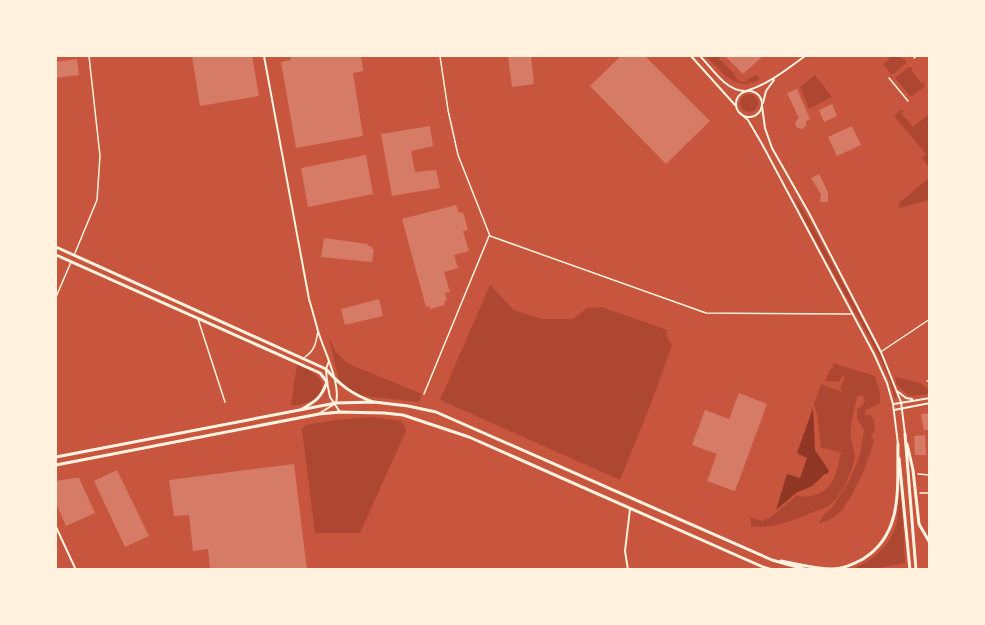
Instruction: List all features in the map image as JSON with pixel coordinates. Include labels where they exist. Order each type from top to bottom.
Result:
[{"type":"main road","points":[[264,56],[309,299],[338,396],[336,403],[319,414]]},
{"type":"main road","points":[[691,56],[748,120],[883,373],[894,410],[910,570]]},
{"type":"main road","points":[[700,56],[731,88],[758,94],[772,148],[813,220],[881,352],[902,407],[916,570]]},
{"type":"main road","points":[[736,107],[741,93],[775,78],[805,56]]},
{"type":"main road","points":[[740,113],[744,116],[758,113],[766,91],[775,78]]},
{"type":"main road","points":[[56,247],[326,369],[346,389],[374,402]]},
{"type":"main road","points":[[56,255],[320,373],[327,382]]},
{"type":"main road","points":[[329,361],[326,369],[327,382],[331,399],[336,403],[340,412]]},
{"type":"main road","points":[[320,373],[326,369]]},
{"type":"main road","points":[[302,409],[322,394],[327,382]]},
{"type":"main road","points":[[896,389],[906,398],[918,400]]},
{"type":"main road","points":[[893,404],[930,398]]},
{"type":"main road","points":[[56,457],[336,403],[374,402],[408,406],[436,412],[772,560],[808,570]]},
{"type":"main road","points":[[894,410],[930,403]]},
{"type":"main road","points":[[56,465],[319,414],[340,412],[404,415],[469,437],[770,570]]},
{"type":"main road","points":[[905,434],[913,470],[919,524],[930,543]]},
{"type":"main road","points":[[772,560],[834,569],[856,563],[878,548],[889,533],[894,517],[898,444]]},
{"type":"main road","points":[[628,570],[625,551],[630,509]]},
{"type":"main road","points":[[56,526],[76,570]]},
{"type":"street","points":[[74,255],[97,200],[100,156],[89,56]]},
{"type":"street","points":[[424,394],[489,236],[458,155],[440,56]]},
{"type":"street","points":[[889,78],[908,101]]},
{"type":"street","points":[[489,236],[706,314],[852,314]]},
{"type":"street","points":[[56,297],[71,261]]},
{"type":"street","points":[[197,318],[225,402]]},
{"type":"street","points":[[881,352],[930,319]]},
{"type":"street","points":[[303,359],[316,346],[318,330]]},
{"type":"street","points":[[918,474],[930,475]]},
{"type":"street","points":[[920,493],[930,493]]},
{"type":"shaded area","points":[[706,56],[717,56],[738,81],[746,82],[756,75],[760,79],[752,83],[737,82],[724,74]]},
{"type":"shaded area","points":[[892,56],[899,56],[907,62],[894,74],[891,74],[883,64]]},
{"type":"shaded area","points":[[909,67],[921,83],[925,84],[912,96],[896,79]]},
{"type":"shaded area","points":[[815,75],[832,97],[809,109],[800,87]]},
{"type":"shaded area","points":[[745,94],[753,94],[758,99],[756,110],[745,112],[740,107],[740,99]]},
{"type":"shaded area","points":[[901,110],[904,111],[901,113],[913,127],[929,114],[929,168],[922,158],[926,154],[894,116]]},
{"type":"shaded area","points":[[929,178],[929,200],[899,208],[899,203]]},
{"type":"shaded area","points":[[796,199],[882,357],[890,376],[895,398],[878,354],[817,243]]},
{"type":"shaded area","points":[[490,285],[514,310],[542,319],[573,319],[587,308],[602,307],[667,330],[666,335],[672,345],[620,480],[440,400]]},
{"type":"shaded area","points":[[329,338],[335,351],[347,363],[422,394],[419,402],[356,394],[339,381]]},
{"type":"shaded area","points":[[833,363],[875,376],[880,393],[880,403],[866,410],[865,416],[870,414],[874,420],[875,430],[871,435],[874,441],[858,484],[838,513],[831,519],[818,524],[833,506],[849,481],[860,455],[864,430],[857,418],[857,409],[865,400],[862,395],[857,397],[852,423],[851,438],[855,455],[853,466],[834,502],[824,508],[782,523],[751,526],[751,517],[762,521],[771,517],[797,495],[806,497],[817,494],[825,490],[833,481],[841,452],[821,448],[814,404],[821,384],[842,392],[840,387],[845,378],[843,376],[839,382],[825,381],[833,368]]},
{"type":"shaded area","points":[[297,364],[316,375],[321,380],[322,386],[319,396],[315,399],[291,406]]},
{"type":"shaded area","points":[[895,377],[920,383],[929,390],[929,394],[909,396],[897,385]]},
{"type":"shaded area","points":[[813,408],[815,450],[829,471],[812,486],[796,493],[776,510],[787,474],[800,478],[807,458],[797,453]]},
{"type":"shaded area","points":[[372,417],[402,421],[406,431],[360,533],[315,533],[302,430],[305,425]]},
{"type":"shaded area","points":[[899,483],[905,563],[850,570],[873,557],[891,537],[897,521]]},
{"type":"building","points":[[192,56],[252,56],[259,96],[200,106]]},
{"type":"building","points":[[290,56],[361,56],[363,71],[353,73],[363,136],[296,148],[281,62],[291,60]]},
{"type":"building","points":[[508,56],[531,56],[534,84],[512,87]]},
{"type":"building","points":[[621,56],[645,56],[710,121],[666,164],[590,86]]},
{"type":"building","points":[[725,56],[763,56],[743,74]]},
{"type":"building","points":[[77,59],[79,75],[56,78],[56,62]]},
{"type":"building","points":[[797,89],[810,119],[806,121],[806,126],[802,129],[795,125],[799,118],[787,93]]},
{"type":"building","points":[[832,104],[837,116],[824,122],[819,110]]},
{"type":"building","points":[[430,126],[433,146],[411,151],[415,172],[436,170],[440,188],[392,196],[381,134]]},
{"type":"building","points":[[852,126],[861,145],[837,156],[828,137]]},
{"type":"building","points":[[366,155],[373,194],[308,207],[301,168]]},
{"type":"building","points":[[819,174],[828,192],[828,202],[820,202],[821,194],[811,178]]},
{"type":"building","points":[[456,205],[459,213],[463,212],[468,230],[463,231],[469,251],[454,255],[458,268],[444,272],[450,292],[445,293],[447,301],[444,301],[445,305],[430,309],[430,306],[426,307],[402,219]]},
{"type":"building","points":[[324,238],[368,244],[374,249],[372,262],[321,257]]},
{"type":"building","points":[[379,299],[383,316],[345,325],[341,309]]},
{"type":"building","points":[[739,393],[767,404],[735,491],[707,481],[717,454],[692,445],[705,410],[729,419]]},
{"type":"building","points":[[930,413],[930,430],[924,430],[921,414]]},
{"type":"building","points":[[925,435],[926,455],[915,455],[914,436]]},
{"type":"building","points":[[294,464],[307,570],[210,570],[208,549],[193,551],[189,515],[174,516],[169,480]]},
{"type":"building","points":[[117,470],[149,536],[125,547],[94,481]]},
{"type":"building","points":[[79,478],[95,513],[66,526],[56,503],[56,481]]}]
